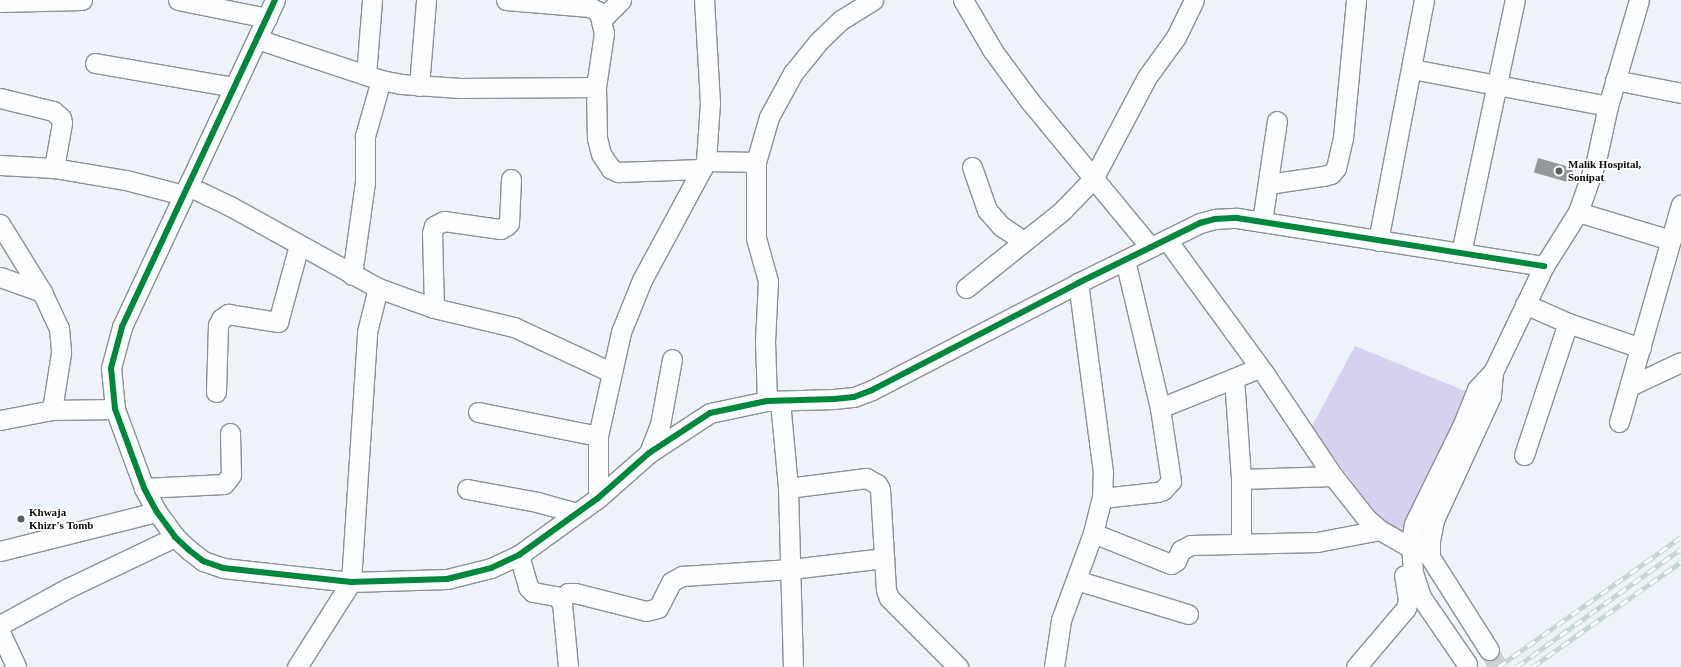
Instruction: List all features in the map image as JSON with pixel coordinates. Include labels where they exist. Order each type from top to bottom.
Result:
[{"type":"street","points":[[0,2],[82,0]]},
{"type":"street","points":[[178,0],[267,18]]},
{"type":"street","points":[[275,0],[185,191],[115,348],[111,368],[114,409],[144,488],[157,512],[175,537],[203,561],[224,568],[351,582],[447,580],[491,568],[519,555],[598,498],[649,453],[710,413],[773,401],[854,397],[872,390],[1078,282],[1200,223],[1215,219],[1237,218],[1544,266]]},
{"type":"street","points":[[352,275],[365,182],[365,136],[374,78],[372,0]]},
{"type":"street","points":[[420,86],[426,0]]},
{"type":"street","points":[[506,0],[590,7],[599,12],[602,18],[604,33],[596,87],[597,138],[601,154],[611,169],[618,172],[756,162]]},
{"type":"street","points":[[602,18],[621,0]]},
{"type":"street","points":[[598,498],[598,436],[611,372],[632,302],[704,165],[710,104],[704,0]]},
{"type":"street","points":[[793,667],[788,488],[773,401],[765,342],[768,281],[756,238],[756,162],[769,116],[793,73],[818,42],[841,20],[873,0]]},
{"type":"street","points":[[963,0],[993,52],[1093,179],[1150,247]]},
{"type":"street","points":[[966,288],[1022,240],[1072,202],[1093,179],[1147,77],[1176,37],[1194,0]]},
{"type":"street","points":[[1268,184],[1322,176],[1330,174],[1336,168],[1343,138],[1356,0]]},
{"type":"street","points":[[1378,241],[1424,0]]},
{"type":"street","points":[[1461,253],[1499,84],[1514,0]]},
{"type":"street","points":[[1356,667],[1406,608],[1408,600],[1405,545],[1414,524],[1477,389],[1493,372],[1544,266],[1578,212],[1596,161],[1608,106],[1639,0]]},
{"type":"street","points":[[257,39],[374,78],[420,86],[596,87]]},
{"type":"street","points":[[95,63],[234,87]]},
{"type":"street","points":[[1412,69],[1499,84],[1608,106]]},
{"type":"street","points":[[1615,80],[1681,93]]},
{"type":"street","points":[[0,98],[58,114],[62,123],[54,168]]},
{"type":"street","points":[[1262,222],[1277,121]]},
{"type":"street","points":[[0,165],[54,168],[126,180],[185,191],[230,206],[352,275],[378,288],[434,308],[527,331],[611,372]]},
{"type":"street","points":[[972,167],[987,210],[1002,226],[1022,240]]},
{"type":"street","points":[[434,308],[432,233],[434,226],[444,222],[500,229],[506,226],[509,223],[511,178]]},
{"type":"street","points":[[1619,422],[1681,205]]},
{"type":"street","points":[[1578,212],[1671,240]]},
{"type":"street","points":[[0,224],[42,292],[59,328],[62,341],[52,410]]},
{"type":"street","points":[[1167,240],[1259,368],[1333,476],[1367,519],[1380,530],[1405,545],[1421,597],[1467,664]]},
{"type":"street","points":[[216,392],[220,319],[228,314],[278,322],[299,245]]},
{"type":"street","points":[[1102,498],[1156,492],[1169,486],[1171,473],[1160,408],[1125,260]]},
{"type":"street","points":[[0,277],[42,292]]},
{"type":"street","points":[[1054,667],[1061,620],[1093,533],[1102,498],[1103,472],[1078,282]]},
{"type":"street","points":[[297,667],[351,582],[367,332],[378,288]]},
{"type":"street","points":[[1525,304],[1568,323],[1641,348]]},
{"type":"street","points":[[1524,455],[1568,323]]},
{"type":"street","points":[[649,453],[660,425],[672,359]]},
{"type":"street","points":[[1630,386],[1681,362]]},
{"type":"street","points":[[1160,408],[1259,368]]},
{"type":"street","points":[[1489,650],[1430,557],[1430,540],[1434,520],[1491,396],[1493,372]]},
{"type":"street","points":[[1234,378],[1241,479],[1241,544]]},
{"type":"street","points":[[0,420],[52,410],[114,409]]},
{"type":"street","points":[[478,412],[598,436]]},
{"type":"street","points":[[144,488],[224,484],[231,475],[230,433]]},
{"type":"street","points":[[1241,479],[1333,476]]},
{"type":"street","points":[[788,488],[866,478],[873,480],[880,489],[886,590],[892,602],[958,667]]},
{"type":"street","points":[[467,489],[538,502],[577,513]]},
{"type":"street","points":[[0,551],[157,512]]},
{"type":"street","points":[[1093,533],[1171,564],[1176,561],[1181,550],[1191,545],[1317,542],[1345,539],[1380,530]]},
{"type":"street","points":[[0,625],[68,588],[175,537]]},
{"type":"street","points":[[519,555],[528,587],[533,592],[556,596],[560,599],[567,640],[568,667]]},
{"type":"street","points":[[560,599],[568,593],[575,592],[646,611],[658,608],[662,604],[675,578],[791,569],[884,558]]},
{"type":"street","points":[[1076,580],[1188,614]]},
{"type":"street","points":[[0,632],[16,667]]},
{"type":"shaded area","points":[[1355,346],[1470,393],[1401,531],[1384,523],[1311,428]]},
{"type":"building","points":[[1538,158],[1574,168],[1569,183],[1534,172]]},
{"type":"tunnel","points":[[1489,650],[1499,667]]},
{"type":"railway","points":[[1498,667],[1681,537]]},
{"type":"railway","points":[[1516,667],[1681,549]]},
{"type":"railway","points":[[1532,667],[1681,562]]},
{"type":"cycle path","points":[[275,0],[122,327],[111,368],[115,409],[144,488],[157,512],[175,537],[189,550],[203,561],[223,568],[351,582],[447,579],[491,568],[519,555],[598,498],[649,453],[710,413],[767,401],[854,397],[872,390],[1078,283],[1200,223],[1215,219],[1237,218],[1544,266]]},
{"type":"place","name":"Malik Hospital, Sonipat","points":[[1559,171]]},
{"type":"place","name":"Khwaja Khizr's Tomb","points":[[21,519]]}]
